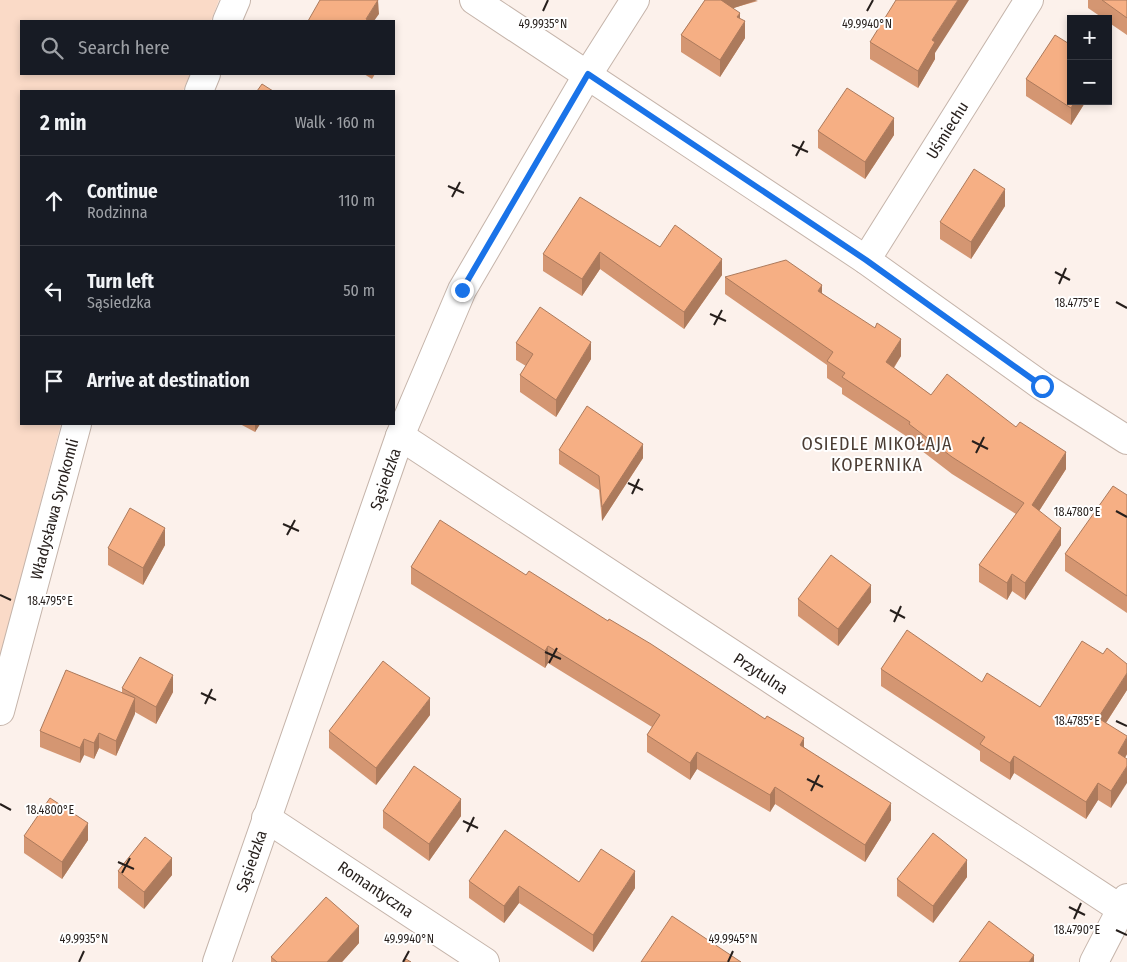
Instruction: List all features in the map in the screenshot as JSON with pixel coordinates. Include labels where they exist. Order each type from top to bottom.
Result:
[{"type":"street","points":[[227,20],[236,0]]},
{"type":"street","points":[[474,0],[866,260],[1042,386],[1127,440]]},
{"type":"street","name":"Sąsiedzka","points":[[217,962],[400,436],[462,290],[588,74],[634,0]]},
{"type":"street","name":"Uśmiechu","points":[[866,260],[1029,0]]},
{"type":"street","points":[[199,90],[206,75]]},
{"type":"street","name":"Władysława Syrokomli","points":[[0,711],[77,425]]},
{"type":"street","name":"Przytulna","points":[[400,436],[1124,904]]},
{"type":"street","name":"Romantyczna","points":[[266,818],[485,962]]},
{"type":"street","points":[[1094,962],[1124,904]]},
{"type":"shaded area","points":[[0,0],[219,0],[211,20],[20,20],[20,75],[190,75],[183,90],[20,90],[20,425],[61,425],[0,660]]},
{"type":"building","points":[[320,0],[378,0],[366,19],[368,20],[309,20]]},
{"type":"building","points":[[705,0],[721,0],[740,13],[737,17],[745,21],[720,60],[681,35]]},
{"type":"building","points":[[896,0],[958,0],[932,40],[935,42],[918,71],[870,42]]},
{"type":"building","points":[[1102,0],[1127,0],[1127,18]]},
{"type":"building","points":[[1055,35],[1067,42],[1067,105],[1073,105],[1071,108],[1026,79]]},
{"type":"building","points":[[262,84],[271,90],[258,90]]},
{"type":"building","points":[[847,88],[894,118],[865,162],[818,131]]},
{"type":"building","points":[[974,169],[1005,189],[971,242],[940,222]]},
{"type":"building","points":[[580,197],[660,247],[675,225],[722,259],[684,312],[600,252],[582,279],[543,254]]},
{"type":"building","points":[[786,260],[822,285],[818,291],[875,328],[877,323],[901,339],[886,362],[931,395],[947,374],[1016,427],[1020,422],[1066,452],[1032,505],[1061,528],[1025,583],[1012,574],[1007,583],[979,565],[1024,503],[952,457],[909,424],[910,422],[842,377],[845,373],[827,361],[833,352],[725,277]]},
{"type":"building","points":[[540,307],[591,342],[556,400],[520,375],[533,354],[516,343]]},
{"type":"building","points":[[587,406],[643,444],[602,507],[599,476],[559,450]]},
{"type":"building","points":[[1113,486],[1127,495],[1127,596],[1065,554]]},
{"type":"building","points":[[130,508],[165,528],[143,568],[108,548]]},
{"type":"building","points":[[440,520],[526,575],[529,571],[608,621],[609,619],[651,644],[765,719],[767,716],[804,738],[800,745],[891,803],[865,845],[775,787],[770,795],[697,752],[690,763],[647,735],[660,715],[548,646],[545,651],[411,567]]},
{"type":"building","points":[[831,555],[871,585],[838,629],[798,599]]},
{"type":"building","points":[[907,630],[982,682],[987,673],[1040,707],[1082,641],[1103,654],[1107,648],[1127,664],[1127,673],[1098,718],[1127,736],[1118,753],[1127,759],[1127,766],[1111,791],[1098,783],[1086,802],[1014,756],[1010,763],[980,744],[985,737],[881,669]]},
{"type":"building","points":[[140,657],[173,675],[156,707],[122,688]]},
{"type":"building","points":[[383,661],[430,698],[376,768],[329,731]]},
{"type":"building","points":[[66,670],[135,698],[116,741],[99,733],[94,743],[84,739],[80,748],[40,731]]},
{"type":"building","points":[[414,766],[461,799],[429,844],[383,811]]},
{"type":"building","points":[[50,798],[88,823],[62,862],[24,836]]},
{"type":"building","points":[[505,830],[579,882],[601,849],[635,871],[593,935],[519,886],[504,906],[469,881]]},
{"type":"building","points":[[933,833],[967,860],[933,906],[897,879]]},
{"type":"building","points":[[145,837],[172,858],[144,892],[118,871]]},
{"type":"building","points":[[326,897],[359,926],[327,962],[277,962],[271,957]]},
{"type":"building","points":[[672,916],[741,962],[641,962]]},
{"type":"building","points":[[989,921],[1034,955],[1029,962],[959,962]]},
{"type":"district","name":"OSIEDLE MIKOŁAJA KOPERNIKA","points":[[877,454]]},
{"type":"route","points":[[462,290],[588,74],[866,260],[1042,386]]}]
